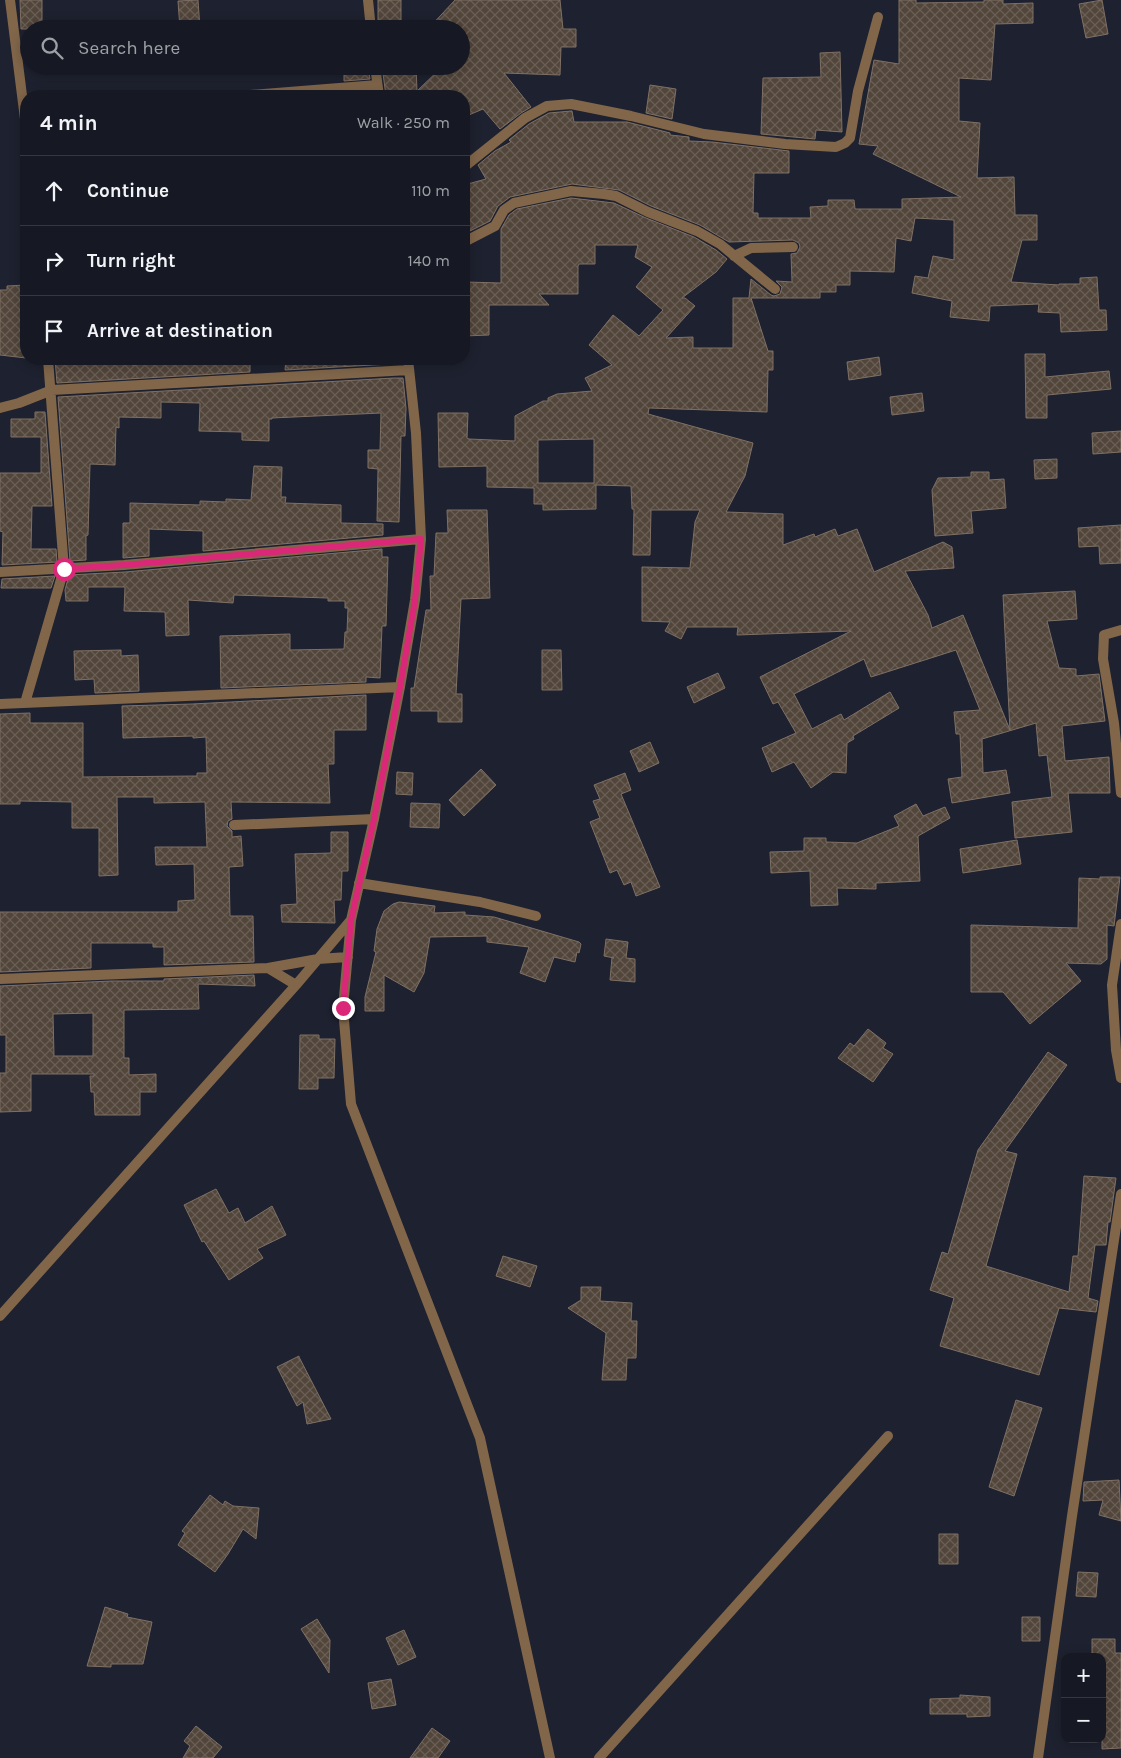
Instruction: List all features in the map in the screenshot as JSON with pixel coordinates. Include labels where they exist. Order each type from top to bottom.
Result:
[{"type":"street","points":[[10,0],[21,90]]},
{"type":"street","points":[[368,0],[370,20]]},
{"type":"street","points":[[470,162],[525,118],[547,106],[571,104],[704,134],[785,144],[836,147],[845,143],[850,138],[858,91],[878,17]]},
{"type":"street","points":[[376,75],[377,90]]},
{"type":"street","points":[[314,90],[377,85]]},
{"type":"street","points":[[470,239],[495,226],[504,210],[514,203],[571,191],[616,196],[648,212],[697,231],[720,244],[775,289]]},
{"type":"street","points":[[734,256],[751,248],[793,247]]},
{"type":"street","points":[[25,703],[64,569],[49,365]]},
{"type":"street","points":[[409,365],[416,433],[421,539],[415,600],[400,687],[374,819],[351,920],[343,1008],[351,1104],[480,1438],[550,1758]]},
{"type":"street","points":[[0,408],[52,390],[409,370]]},
{"type":"street","points":[[0,572],[124,565],[421,539]]},
{"type":"street","points":[[1121,630],[1104,635],[1103,659],[1114,723],[1121,793]]},
{"type":"street","points":[[0,704],[400,687]]},
{"type":"street","points":[[234,825],[374,819]]},
{"type":"street","points":[[360,883],[480,902],[536,916]]},
{"type":"street","points":[[0,1316],[296,985],[351,920]]},
{"type":"street","points":[[1121,924],[1112,985],[1116,1050],[1121,1078]]},
{"type":"street","points":[[0,979],[268,968],[318,959],[348,957]]},
{"type":"street","points":[[268,968],[296,985]]},
{"type":"street","points":[[1038,1758],[1072,1516],[1121,1194]]},
{"type":"street","points":[[599,1758],[888,1436]]},
{"type":"building","points":[[20,0],[42,0],[42,20],[21,20]]},
{"type":"building","points":[[198,0],[199,20],[179,20],[178,1]]},
{"type":"building","points":[[378,0],[401,0],[401,20],[378,20]]},
{"type":"building","points":[[455,0],[560,0],[563,29],[576,29],[576,47],[561,47],[560,75],[504,73],[531,107],[500,129],[483,109],[470,114],[470,90],[418,90],[434,75],[470,75],[470,20],[436,20]]},
{"type":"building","points":[[899,0],[916,0],[916,3],[1003,0],[1003,4],[1033,3],[1033,23],[995,24],[991,80],[959,78],[959,121],[980,123],[977,178],[1014,177],[1015,215],[1037,215],[1037,240],[1022,240],[1011,282],[1059,285],[1080,284],[1080,278],[1097,277],[1099,310],[1106,310],[1107,330],[1061,332],[1060,313],[1038,312],[1039,304],[990,306],[989,321],[950,317],[952,301],[912,293],[915,276],[928,278],[933,256],[954,260],[954,220],[915,218],[911,241],[896,238],[894,272],[850,271],[850,285],[836,285],[836,292],[820,292],[820,298],[751,298],[768,351],[773,351],[773,370],[768,370],[767,412],[649,408],[648,414],[753,443],[745,476],[726,512],[783,514],[783,545],[814,534],[815,537],[835,529],[838,536],[857,529],[874,572],[943,542],[952,547],[954,568],[905,571],[928,615],[932,628],[963,615],[1010,730],[1003,595],[1075,591],[1077,619],[1047,621],[1059,668],[1076,669],[1076,676],[1099,674],[1105,721],[1062,726],[1065,761],[1109,757],[1110,793],[1068,793],[1072,832],[1015,838],[1012,802],[1052,797],[1047,755],[1039,756],[1036,723],[982,739],[983,773],[1006,770],[1010,793],[952,803],[948,779],[962,777],[960,734],[956,734],[954,712],[980,710],[956,650],[871,677],[864,659],[794,694],[812,729],[841,714],[844,720],[890,692],[899,708],[853,736],[854,739],[847,743],[846,773],[833,772],[811,788],[794,762],[772,772],[762,748],[796,733],[778,702],[773,704],[760,677],[851,631],[737,635],[738,627],[687,627],[681,639],[665,631],[670,622],[642,621],[642,567],[690,568],[695,522],[700,510],[651,510],[650,555],[633,555],[634,509],[632,509],[631,486],[596,485],[596,509],[543,510],[543,504],[534,504],[534,488],[487,487],[487,466],[439,467],[438,413],[468,413],[467,438],[469,439],[515,441],[515,416],[543,401],[548,401],[548,398],[557,394],[592,391],[585,378],[612,365],[589,345],[613,315],[639,336],[663,310],[636,287],[652,267],[635,257],[638,245],[595,245],[595,264],[579,264],[578,266],[578,294],[539,294],[549,305],[489,305],[489,335],[470,336],[470,282],[501,283],[501,229],[509,215],[517,209],[571,198],[614,203],[694,237],[716,250],[727,259],[716,272],[682,298],[685,298],[695,306],[666,338],[693,337],[693,348],[733,348],[733,298],[749,298],[751,279],[771,295],[780,294],[782,287],[776,281],[792,282],[791,254],[797,253],[800,247],[799,243],[793,240],[729,242],[700,225],[651,206],[619,190],[572,184],[510,197],[498,206],[490,221],[470,231],[470,183],[486,179],[478,165],[495,151],[511,142],[509,140],[529,124],[549,113],[572,111],[574,122],[627,122],[670,133],[670,135],[689,137],[689,141],[789,151],[789,173],[754,173],[753,213],[758,213],[758,218],[811,218],[810,207],[828,206],[828,200],[854,200],[855,209],[902,209],[902,199],[961,197],[873,154],[878,146],[859,144],[874,60],[899,64]],"holes":[[[594,439],[594,483],[538,483],[538,440]]]},
{"type":"building","points":[[1102,0],[1108,34],[1086,38],[1079,4]]},
{"type":"building","points":[[840,52],[842,132],[816,130],[815,139],[761,134],[763,78],[821,77],[820,53]]},
{"type":"building","points":[[344,75],[369,75],[370,79],[344,81]]},
{"type":"building","points":[[383,75],[416,75],[417,90],[385,90]]},
{"type":"building","points":[[650,85],[676,89],[672,119],[646,113]]},
{"type":"building","points":[[20,285],[20,357],[0,355],[0,290],[7,290],[7,286]]},
{"type":"building","points":[[1025,354],[1045,354],[1045,377],[1109,371],[1111,389],[1047,395],[1047,418],[1026,418]]},
{"type":"building","points":[[879,357],[881,375],[849,380],[847,362]]},
{"type":"building","points":[[56,365],[250,365],[250,372],[57,383]]},
{"type":"building","points":[[285,365],[372,365],[285,370]]},
{"type":"building","points":[[403,378],[406,408],[405,436],[401,436],[399,522],[377,521],[378,469],[368,468],[368,450],[380,450],[381,413],[272,418],[269,419],[269,441],[242,440],[242,432],[199,431],[200,403],[161,402],[161,418],[119,417],[119,428],[116,427],[115,465],[90,464],[86,560],[70,561],[58,397]]},
{"type":"building","points":[[922,393],[924,411],[892,415],[890,397]]},
{"type":"building","points":[[35,412],[45,412],[52,506],[32,506],[31,549],[56,549],[57,562],[2,565],[3,532],[0,531],[0,473],[41,473],[41,437],[11,437],[11,419],[35,419]]},
{"type":"building","points":[[1121,431],[1121,452],[1093,454],[1092,433]]},
{"type":"building","points":[[1057,459],[1057,478],[1035,479],[1034,460]]},
{"type":"building","points":[[254,466],[282,467],[281,497],[286,497],[285,503],[341,505],[341,523],[383,524],[383,535],[203,551],[203,531],[149,529],[149,556],[123,558],[123,523],[130,523],[130,503],[200,505],[200,501],[226,502],[226,499],[251,500]]},
{"type":"building","points":[[971,472],[989,472],[989,480],[1004,479],[1006,508],[971,511],[973,533],[935,536],[932,490],[938,478],[971,477]]},
{"type":"building","points":[[447,510],[487,510],[490,598],[461,599],[456,694],[462,694],[462,722],[438,722],[438,711],[411,711],[411,688],[414,688],[426,610],[431,610],[430,576],[434,576],[436,533],[448,533]]},
{"type":"building","points":[[1121,525],[1121,563],[1100,564],[1099,546],[1079,547],[1078,528]]},
{"type":"building","points":[[382,549],[382,557],[388,557],[386,626],[382,626],[380,678],[366,677],[366,682],[221,688],[220,636],[290,634],[290,650],[344,649],[348,608],[345,608],[345,601],[328,601],[328,598],[234,595],[233,603],[188,600],[189,635],[166,636],[165,612],[124,611],[125,587],[88,587],[88,601],[66,601],[65,590],[69,575],[125,572]]},
{"type":"building","points":[[55,576],[51,588],[1,588],[2,579]]},
{"type":"building","points":[[121,650],[121,656],[138,655],[139,691],[95,693],[94,679],[75,680],[74,651]]},
{"type":"building","points":[[542,650],[561,650],[562,690],[542,690]]},
{"type":"building","points":[[718,673],[725,688],[694,703],[687,687]]},
{"type":"building","points":[[366,695],[366,730],[334,730],[334,764],[328,764],[330,803],[231,802],[232,819],[228,821],[227,826],[232,831],[232,837],[241,836],[243,866],[229,867],[230,916],[253,916],[254,962],[164,965],[164,947],[153,947],[153,943],[91,943],[91,968],[0,972],[0,912],[178,912],[178,901],[195,900],[194,864],[156,865],[155,847],[207,847],[205,802],[154,803],[154,797],[117,797],[118,875],[99,876],[99,828],[72,828],[72,802],[20,801],[20,804],[0,804],[0,714],[30,713],[30,723],[83,723],[83,777],[197,776],[197,773],[207,773],[206,737],[123,738],[122,706]]},
{"type":"building","points":[[650,742],[659,763],[639,772],[630,751]]},
{"type":"building","points":[[481,769],[496,785],[464,816],[449,800]]},
{"type":"building","points":[[397,772],[413,773],[412,795],[396,794]]},
{"type":"building","points":[[625,773],[631,790],[621,794],[660,887],[636,896],[631,882],[624,885],[617,870],[610,873],[590,822],[600,818],[593,801],[600,799],[594,785]]},
{"type":"building","points":[[411,803],[440,804],[439,828],[410,827]]},
{"type":"building","points":[[916,804],[923,816],[945,807],[950,818],[918,836],[920,881],[876,883],[876,889],[837,888],[838,905],[811,906],[810,871],[771,873],[770,852],[804,851],[804,838],[826,838],[826,842],[857,843],[899,826],[894,816]]},
{"type":"building","points":[[331,832],[348,832],[348,871],[342,871],[341,900],[334,900],[335,923],[282,922],[281,905],[297,904],[295,854],[331,853]]},
{"type":"building","points":[[1017,840],[1021,864],[963,873],[960,849]]},
{"type":"building","points":[[1100,877],[1120,877],[1114,926],[1107,925],[1107,959],[1101,964],[1066,963],[1081,981],[1030,1024],[1003,992],[971,992],[971,925],[1078,928],[1079,878],[1100,879]]},
{"type":"building","points":[[399,902],[435,906],[434,913],[465,912],[465,915],[494,917],[579,942],[581,944],[579,953],[577,952],[575,962],[554,957],[545,982],[520,973],[529,947],[487,942],[487,936],[430,937],[424,973],[414,992],[384,975],[384,1011],[365,1011],[365,997],[376,952],[374,951],[377,929],[384,911]]},
{"type":"building","points":[[606,939],[628,942],[626,958],[635,959],[635,982],[610,980],[612,958],[604,956]]},
{"type":"building","points":[[254,975],[255,986],[198,984],[199,1009],[124,1010],[124,1058],[129,1058],[129,1075],[156,1074],[156,1092],[140,1092],[140,1115],[95,1115],[94,1092],[91,1092],[90,1076],[94,1076],[94,1074],[31,1074],[31,1111],[0,1112],[0,1073],[6,1073],[6,1035],[0,1035],[0,986],[112,981],[164,981],[164,979]],"holes":[[[93,1013],[93,1056],[54,1056],[53,1014]]]},
{"type":"building","points":[[868,1029],[886,1043],[883,1048],[893,1054],[873,1082],[838,1058],[850,1043],[854,1046]]},
{"type":"building","points":[[300,1035],[319,1035],[319,1039],[335,1039],[334,1078],[318,1078],[318,1089],[299,1089]]},
{"type":"building","points":[[1048,1052],[1067,1065],[1005,1151],[1017,1154],[986,1266],[1069,1292],[1073,1256],[1078,1256],[1084,1176],[1116,1178],[1106,1245],[1095,1245],[1088,1298],[1098,1301],[1096,1312],[1059,1308],[1039,1375],[940,1346],[954,1298],[930,1290],[942,1252],[948,1254],[978,1150]]},
{"type":"building","points":[[216,1189],[229,1213],[238,1208],[245,1223],[272,1206],[286,1235],[257,1249],[263,1258],[229,1280],[204,1241],[202,1242],[184,1205]]},
{"type":"building","points":[[503,1256],[537,1266],[530,1287],[496,1276]]},
{"type":"building","points":[[581,1287],[601,1287],[600,1301],[632,1303],[631,1321],[637,1321],[636,1358],[627,1358],[626,1380],[602,1380],[606,1333],[568,1308],[581,1300]]},
{"type":"building","points":[[299,1356],[331,1419],[307,1424],[303,1402],[297,1406],[277,1367]]},
{"type":"building","points":[[1016,1400],[1042,1408],[1014,1496],[989,1487]]},
{"type":"building","points":[[1119,1480],[1121,1521],[1099,1515],[1103,1500],[1083,1501],[1084,1482]]},
{"type":"building","points":[[210,1495],[223,1505],[225,1501],[233,1506],[259,1508],[256,1539],[243,1529],[215,1572],[178,1545],[185,1533],[182,1531]]},
{"type":"building","points":[[939,1534],[958,1534],[958,1564],[939,1564]]},
{"type":"building","points":[[1078,1572],[1098,1573],[1096,1597],[1076,1596]]},
{"type":"building","points":[[105,1607],[128,1614],[127,1617],[152,1622],[143,1664],[111,1664],[111,1667],[87,1666]]},
{"type":"building","points":[[1022,1617],[1040,1617],[1040,1641],[1022,1641]]},
{"type":"building","points":[[317,1619],[330,1640],[329,1673],[301,1629]]},
{"type":"building","points":[[404,1630],[416,1657],[398,1665],[386,1638]]},
{"type":"building","points":[[1092,1639],[1115,1639],[1115,1653],[1121,1653],[1121,1748],[1102,1749],[1102,1743],[1106,1743],[1106,1653],[1092,1653]]},
{"type":"building","points":[[391,1679],[396,1705],[372,1709],[368,1683]]},
{"type":"building","points":[[960,1695],[990,1697],[990,1716],[967,1717],[967,1714],[930,1714],[930,1699],[960,1698]]},
{"type":"building","points":[[196,1726],[222,1747],[213,1758],[183,1758],[190,1746],[184,1741]]},
{"type":"building","points":[[432,1728],[450,1741],[438,1758],[410,1758]]},
{"type":"route","points":[[64,569],[421,539],[415,600],[400,687],[374,819],[351,920],[343,1008]]}]
